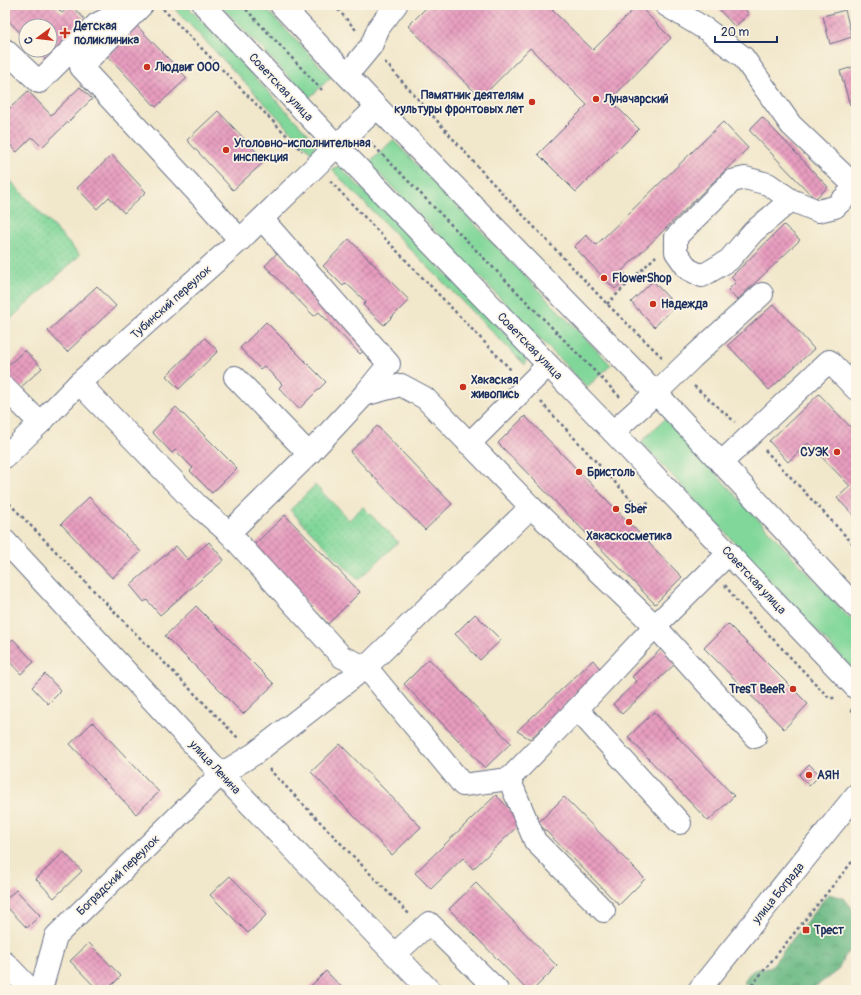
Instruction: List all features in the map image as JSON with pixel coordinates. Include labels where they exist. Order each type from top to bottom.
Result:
[{"type":"main road","points":[[5,50],[38,82],[98,24],[134,5]]},
{"type":"main road","points":[[142,5],[81,66],[240,240]]},
{"type":"main road","name":"Советская улица","points":[[204,5],[337,146],[613,432],[722,561],[848,693]]},
{"type":"main road","points":[[281,5],[377,107],[656,393],[856,607]]},
{"type":"main road","points":[[347,75],[371,46],[379,27],[396,5]]},
{"type":"main road","points":[[666,5],[707,30],[743,57],[791,125],[856,187],[835,207],[818,211],[791,200],[768,184],[744,178],[732,181],[676,236],[676,252],[688,269],[702,276],[729,260],[754,232],[791,200]]},
{"type":"main road","name":"Тубинский переулок","points":[[5,457],[79,383],[240,240],[377,107]]},
{"type":"main road","points":[[229,533],[309,454],[364,395],[388,364],[262,219]]},
{"type":"main road","points":[[613,432],[762,294]]},
{"type":"main road","points":[[721,463],[829,361],[856,389]]},
{"type":"main road","points":[[469,444],[548,365]]},
{"type":"main road","points":[[235,376],[309,454]]},
{"type":"main road","points":[[79,383],[197,505],[229,533],[342,657],[366,667],[463,785],[509,779],[655,626],[722,561]]},
{"type":"main road","points":[[364,395],[402,385],[425,398],[531,507],[655,626],[755,737]]},
{"type":"main road","points":[[5,388],[40,423]]},
{"type":"main road","name":"Боградский переулок","points":[[41,990],[56,936],[221,774],[254,754],[366,667],[531,507]]},
{"type":"main road","name":"улица Ленина","points":[[5,541],[221,774],[429,990]]},
{"type":"main road","points":[[577,709],[680,823]]},
{"type":"main road","points":[[509,779],[535,841],[604,911]]},
{"type":"main road","name":"улица Бограда","points":[[700,990],[856,795]]},
{"type":"main road","points":[[395,954],[429,923],[497,990]]},
{"type":"main road","points":[[5,963],[31,990]]},
{"type":"path","points":[[159,5],[316,166],[526,386],[636,505],[653,503]]},
{"type":"path","points":[[242,5],[322,90]]},
{"type":"path","points":[[334,5],[487,177],[607,304],[678,372],[750,436],[784,470],[856,548]]},
{"type":"path","points":[[356,128],[635,412]]},
{"type":"path","points":[[607,304],[676,236]]},
{"type":"path","points":[[722,561],[736,600],[829,698],[848,693]]},
{"type":"path","points":[[851,709],[856,715]]},
{"type":"path","points":[[748,990],[856,857]]},
{"type":"green space","points":[[171,5],[186,5],[313,139],[315,146],[312,153]]},
{"type":"green space","points":[[220,5],[262,5],[331,77],[309,98]]},
{"type":"green space","points":[[393,140],[611,365],[587,387],[369,163]]},
{"type":"green space","points":[[339,166],[525,354],[525,365],[331,169]]},
{"type":"green space","points":[[5,175],[80,255],[5,324]]},
{"type":"green space","points":[[665,419],[856,625],[856,673],[641,442]]},
{"type":"green space","points":[[315,485],[349,520],[363,507],[398,542],[358,580],[290,510]]},
{"type":"green space","points":[[828,894],[844,898],[856,914],[856,945],[846,954],[838,970],[808,990],[750,990],[744,982],[749,974],[757,969],[770,968]]},
{"type":"building","name":"Детская поликлиника","points":[[5,5],[54,5],[62,13],[71,5],[89,24],[58,54],[58,18],[18,18],[18,31],[5,17]]},
{"type":"building","name":"Луначарский","points":[[429,5],[557,5],[552,10],[593,50],[638,5],[671,38],[610,100],[639,129],[576,192],[538,154],[587,105],[530,48],[481,98],[408,26]]},
{"type":"building","points":[[715,5],[741,5],[749,14],[735,27]]},
{"type":"building","points":[[845,10],[852,37],[830,44],[823,16]]},
{"type":"building","name":"Людвиг ООО","points":[[137,26],[187,78],[156,107],[107,55]]},
{"type":"building","name":"Детская поликлиника","points":[[44,58],[54,58],[49,63]]},
{"type":"building","points":[[856,66],[856,103],[850,105],[840,71]]},
{"type":"building","points":[[80,87],[92,99],[42,147],[32,137],[17,152],[5,139],[5,103],[10,108],[28,91],[51,115]]},
{"type":"building","name":"Уголовно-исполнительная инспекция","points":[[218,111],[265,161],[233,190],[187,140]]},
{"type":"building","points":[[762,117],[828,187],[815,199],[749,130]]},
{"type":"building","points":[[723,122],[748,148],[622,271],[628,277],[615,289],[574,247],[586,235],[596,245]]},
{"type":"building","points":[[112,155],[146,192],[124,213],[109,197],[97,209],[77,188]]},
{"type":"building","points":[[784,225],[800,240],[737,300],[728,290],[736,282],[731,277]]},
{"type":"building","points":[[349,239],[409,300],[384,325],[363,305],[366,302],[346,283],[343,286],[323,266]]},
{"type":"building","points":[[277,253],[368,347],[360,354],[319,312],[314,316],[265,266]]},
{"type":"building","name":"Надежда","points":[[653,281],[676,306],[654,327],[631,302]]},
{"type":"building","points":[[97,286],[116,306],[67,352],[48,331]]},
{"type":"building","points":[[774,304],[814,349],[769,390],[728,345]]},
{"type":"building","points":[[266,322],[326,382],[299,409],[279,388],[282,384],[264,366],[260,369],[240,348]]},
{"type":"building","points":[[205,338],[218,351],[179,389],[166,376]]},
{"type":"building","points":[[25,350],[42,368],[19,389],[5,374],[5,368]]},
{"type":"building","name":"СУЭК","points":[[819,394],[856,433],[856,518],[837,498],[850,486],[808,443],[788,462],[769,441]]},
{"type":"building","points":[[176,407],[237,468],[212,493],[190,471],[193,468],[175,450],[172,453],[152,432]]},
{"type":"building","points":[[525,416],[682,577],[655,604],[498,443]]},
{"type":"building","points":[[377,426],[452,504],[425,530],[350,452]]},
{"type":"building","points":[[89,497],[141,552],[112,578],[61,524]]},
{"type":"building","points":[[285,515],[360,592],[328,624],[253,546]]},
{"type":"building","points":[[209,542],[224,560],[160,615],[147,600],[144,602],[130,585],[176,546],[188,560]]},
{"type":"building","points":[[196,606],[274,684],[243,714],[165,636]]},
{"type":"building","points":[[475,614],[501,640],[480,660],[455,634]]},
{"type":"building","points":[[728,624],[808,704],[784,729],[704,648]]},
{"type":"building","points":[[13,639],[34,662],[21,674],[5,657],[5,647]]},
{"type":"building","points":[[662,648],[676,663],[622,714],[613,704],[637,681],[632,677]]},
{"type":"building","points":[[429,659],[511,743],[485,768],[404,684]]},
{"type":"building","points":[[593,660],[602,671],[530,739],[517,731]]},
{"type":"building","points":[[45,674],[61,691],[48,704],[32,687]]},
{"type":"building","points":[[654,712],[734,796],[708,821],[628,737]]},
{"type":"building","points":[[93,722],[159,792],[136,814],[70,744]]},
{"type":"building","points":[[340,744],[421,827],[392,855],[311,772]]},
{"type":"building","name":"АЯН","points":[[809,764],[820,775],[809,786],[799,775]]},
{"type":"building","points":[[496,795],[522,822],[473,869],[463,858],[431,889],[415,873]]},
{"type":"building","points":[[564,797],[645,879],[619,905],[538,823]]},
{"type":"building","points":[[64,852],[82,871],[54,898],[36,879]]},
{"type":"building","points":[[230,876],[267,914],[248,933],[210,895]]},
{"type":"building","points":[[476,883],[557,966],[533,990],[527,990],[449,909]]},
{"type":"building","points":[[16,890],[40,915],[27,928],[5,905],[5,900]]},
{"type":"building","points":[[89,943],[121,976],[107,990],[98,990],[70,961]]},
{"type":"building","points":[[326,971],[344,990],[307,990]]},
{"type":"place","name":"Детская поликлиника","points":[[65,33]]},
{"type":"place","name":"Людвиг ООО","points":[[147,67]]},
{"type":"place","name":"Луначарский","points":[[596,99]]},
{"type":"place","name":"Памятник деятелям культуры фронтовых лет","points":[[532,102]]},
{"type":"place","name":"Уголовно-исполнительная инспекция","points":[[226,150]]},
{"type":"place","name":"FlowerShop","points":[[604,278]]},
{"type":"place","name":"Надежда","points":[[653,304]]},
{"type":"place","name":"Хакаская живопись","points":[[463,387]]},
{"type":"place","name":"СУЭК","points":[[837,452]]},
{"type":"place","name":"Бристоль","points":[[579,472]]},
{"type":"place","name":"Sber","points":[[616,509]]},
{"type":"place","name":"Хакаскосметика","points":[[629,522]]},
{"type":"place","name":"TresT BeeR","points":[[793,689]]},
{"type":"place","name":"АЯН","points":[[809,775]]},
{"type":"place","name":"Трест","points":[[806,930]]}]
